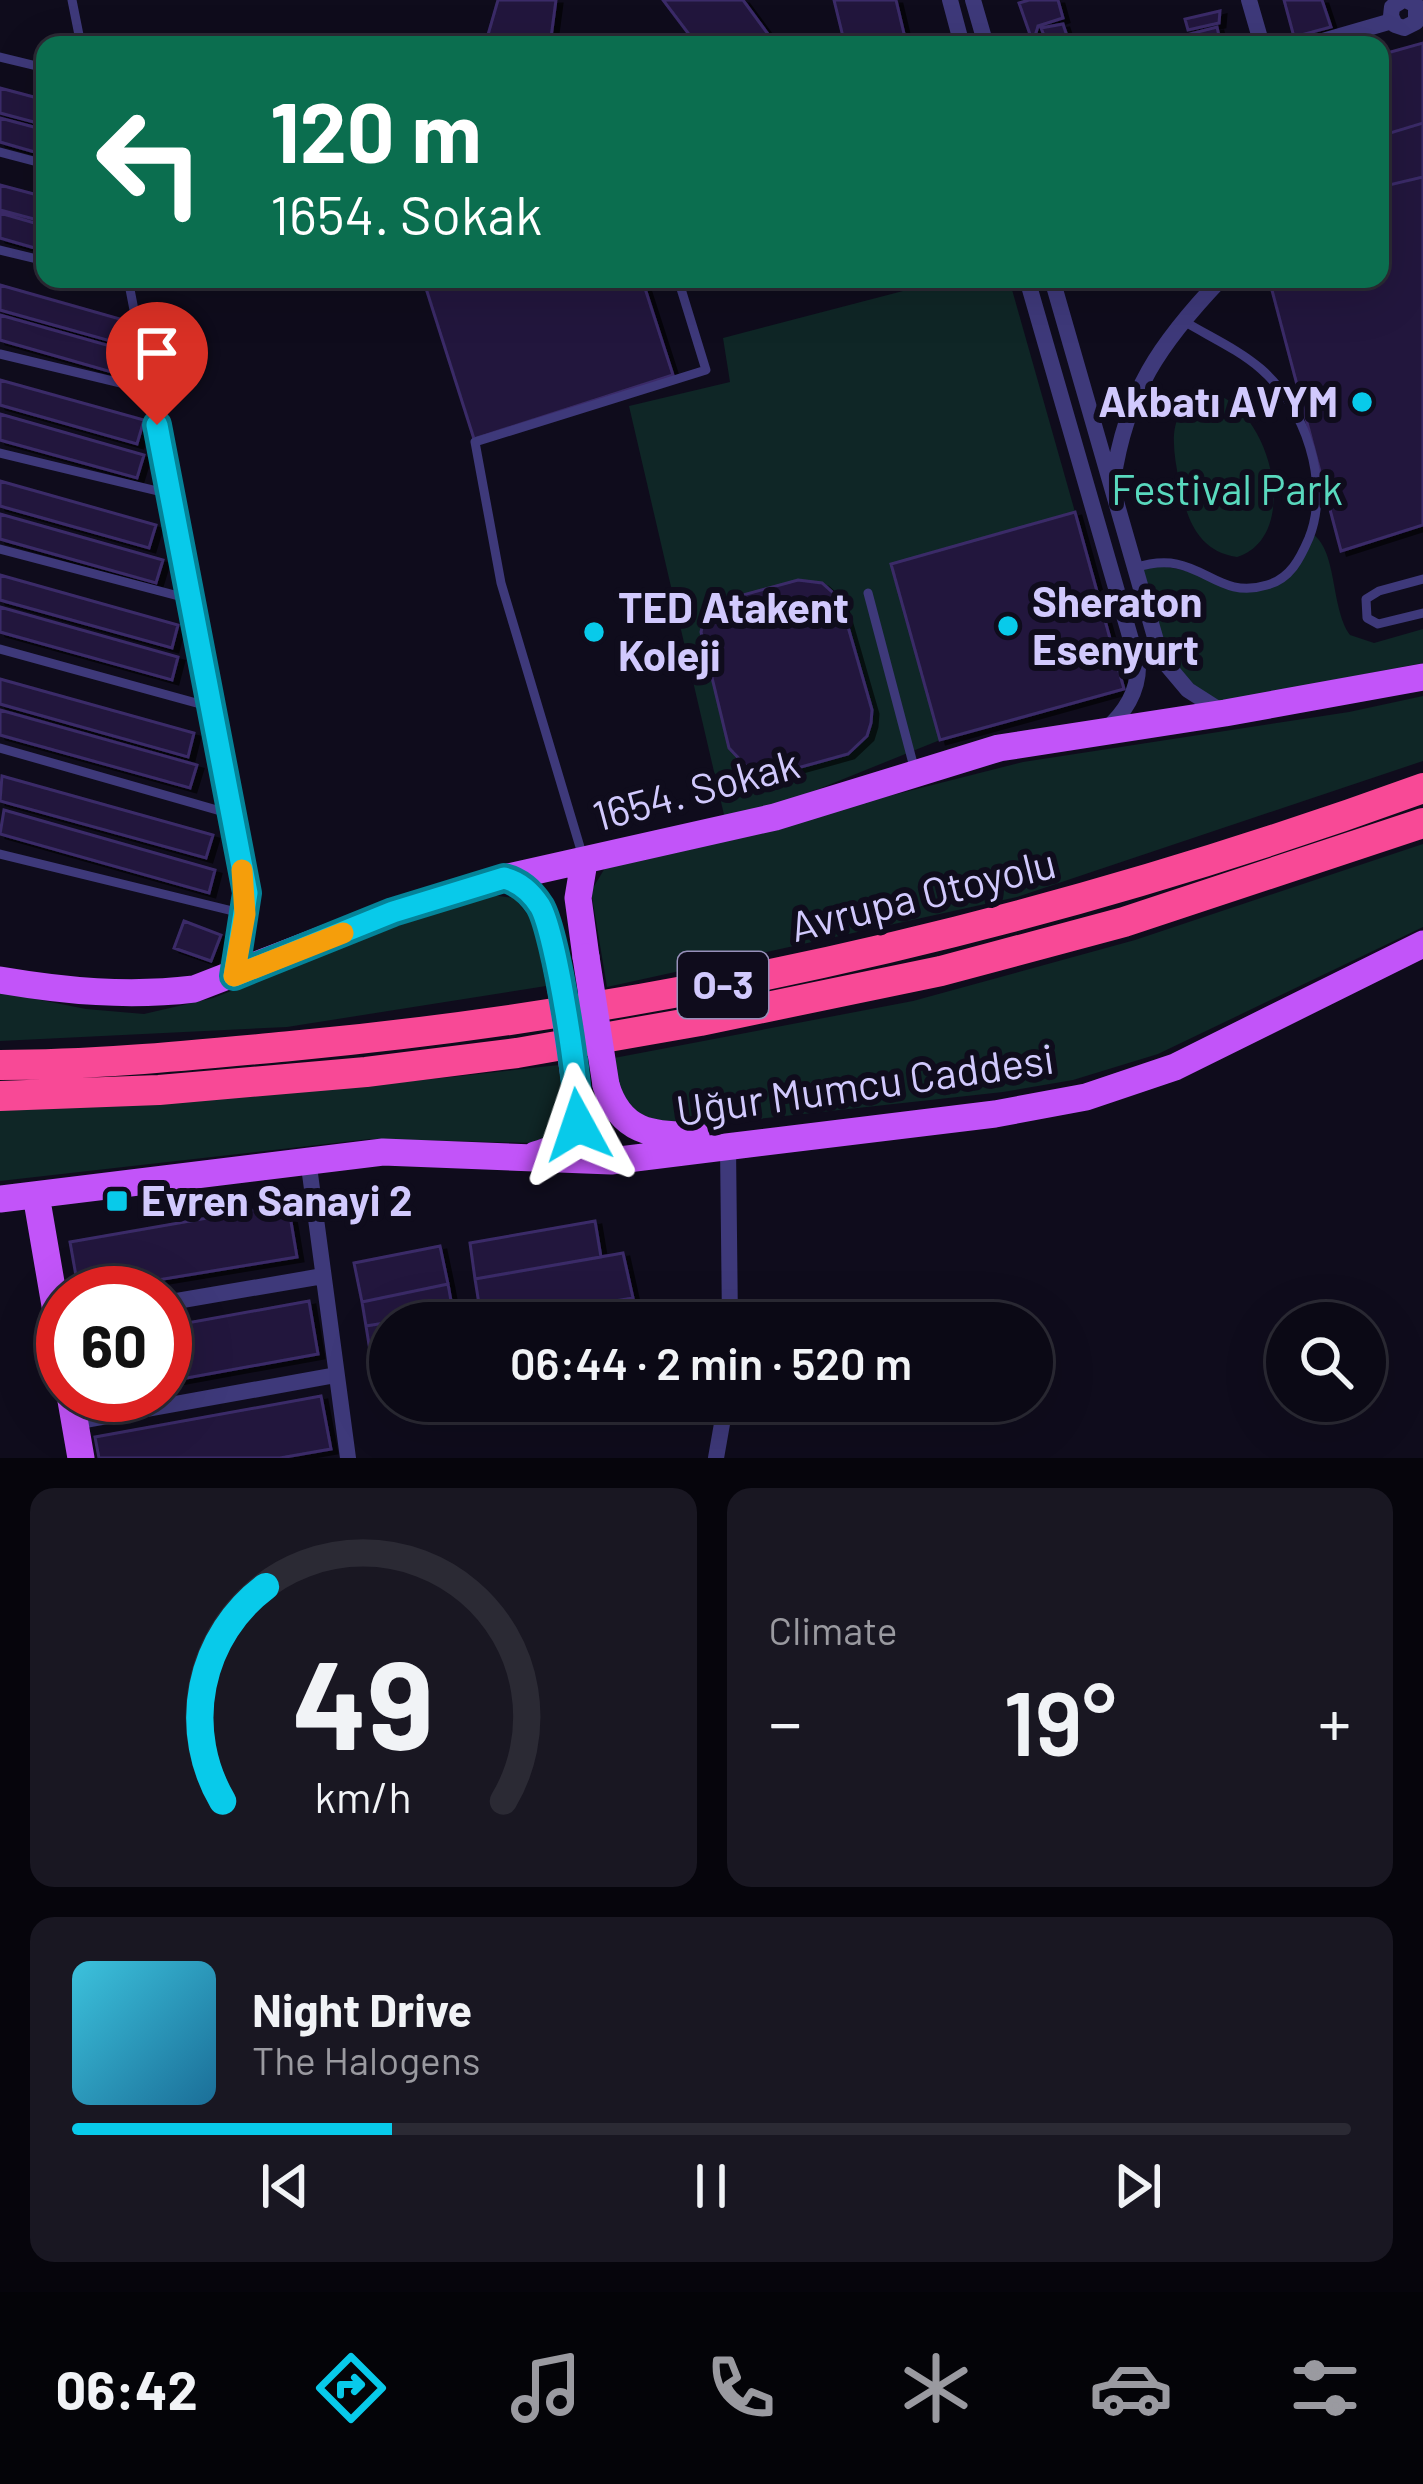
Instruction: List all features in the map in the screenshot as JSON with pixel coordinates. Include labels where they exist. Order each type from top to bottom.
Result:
[{"type":"highway","name":"Avrupa Otoyolu","points":[[0,1065],[357,1040],[503,1022],[755,979],[1076,901],[1423,788]]},
{"type":"highway","name":"Avrupa Otoyolu","points":[[0,1096],[159,1090],[366,1072],[517,1053],[700,1021],[941,971],[1124,922],[1423,823]]},
{"type":"main road","name":"1654. Sokak","points":[[0,980],[76,992],[159,994],[194,989],[393,912],[504,878],[775,818],[999,748],[1423,677]]},
{"type":"main road","points":[[584,862],[578,898],[586,957],[606,1084],[621,1117],[642,1132],[660,1136],[799,1136]]},
{"type":"main road","points":[[504,878],[523,886],[539,904],[557,963],[579,1118],[574,1133],[553,1149],[525,1158]]},
{"type":"main road","name":"Uğur Mumcu Caddesi","points":[[0,1199],[383,1152],[610,1161],[995,1114],[1086,1096],[1175,1067],[1423,944]]},
{"type":"main road","points":[[36,1195],[50,1266]]},
{"type":"main road","points":[[75,1422],[81,1458]]},
{"type":"street","points":[[950,0],[960,36]]},
{"type":"street","points":[[973,0],[983,36]]},
{"type":"street","points":[[1249,0],[1259,36]]},
{"type":"street","points":[[1340,36],[1392,21],[1393,7],[1413,7]]},
{"type":"street","points":[[1031,288],[1138,664],[1135,690],[1118,718],[1100,734]]},
{"type":"street","points":[[1055,288],[1161,658],[1188,690],[1225,713]]},
{"type":"street","points":[[1112,488],[1126,415],[1156,356],[1213,288]]},
{"type":"street","points":[[728,1147],[730,1302]]},
{"type":"street","points":[[308,1159],[348,1458]]},
{"type":"street","points":[[192,1298],[323,1276]]},
{"type":"street","points":[[192,1393],[336,1375]]},
{"type":"street","points":[[716,1458],[722,1422]]},
{"type":"lane","points":[[72,0],[79,36]]},
{"type":"lane","points":[[0,57],[36,66]]},
{"type":"lane","points":[[0,152],[36,162]]},
{"type":"lane","points":[[0,250],[36,259]]},
{"type":"lane","points":[[128,288],[247,893],[234,976]]},
{"type":"lane","points":[[584,862],[501,583],[475,442],[706,370],[680,288]]},
{"type":"lane","points":[[1135,568],[1172,561],[1227,586],[1248,589],[1271,584],[1297,563],[1316,515],[1311,454],[1280,389],[1256,364],[1182,320]]},
{"type":"lane","points":[[0,353],[150,390]]},
{"type":"lane","points":[[0,453],[170,494]]},
{"type":"lane","points":[[0,549],[190,599]]},
{"type":"lane","points":[[1423,579],[1375,592],[1364,608],[1367,618],[1378,624],[1423,613]]},
{"type":"lane","points":[[868,593],[916,772]]},
{"type":"lane","points":[[0,649],[211,707]]},
{"type":"lane","points":[[0,748],[232,814]]},
{"type":"lane","points":[[0,854],[245,914]]},
{"type":"green space","points":[[915,288],[1012,288],[1075,512],[891,564],[940,740],[784,803],[725,819],[629,406],[730,382],[723,338]]},
{"type":"green space","name":"Festival Park","points":[[1205,391],[1228,400],[1247,418],[1271,470],[1270,523],[1258,544],[1237,557],[1202,540],[1185,507],[1179,481],[1174,441],[1178,418]]},
{"type":"green space","points":[[1311,533],[1326,552],[1339,610],[1350,635],[1374,643],[1423,629],[1423,663],[1208,704],[1167,667],[1135,568],[1174,568],[1234,584],[1271,584],[1291,570]]},
{"type":"green space","points":[[1423,696],[1423,761],[1017,897],[607,987],[591,891],[605,868],[1023,762],[1349,712]]},
{"type":"green space","points":[[1423,844],[1423,927],[1158,1054],[1073,1080],[1003,1092],[695,1126],[655,1126],[621,1105],[614,1058],[913,1001],[1135,940]]},
{"type":"green space","points":[[491,895],[514,898],[533,921],[546,986],[287,1027],[0,1041],[0,992],[86,1009],[144,1014],[213,998],[426,915]]},
{"type":"green space","points":[[559,1065],[571,1105],[565,1131],[535,1143],[370,1139],[0,1181],[0,1109],[210,1099]]},
{"type":"building","points":[[498,0],[556,0],[551,36],[488,36]]},
{"type":"building","points":[[663,0],[743,0],[769,36],[690,36]]},
{"type":"building","points":[[834,0],[896,0],[905,36],[843,36]]},
{"type":"building","points":[[1058,0],[1063,18],[1038,26],[1035,36],[1031,36],[1019,3]]},
{"type":"building","points":[[1284,0],[1322,0],[1331,27],[1294,36]]},
{"type":"building","points":[[1220,11],[1219,23],[1188,30],[1185,19]]},
{"type":"building","points":[[1063,24],[1067,36],[1044,36],[1041,28]]},
{"type":"building","points":[[1217,27],[1219,36],[1182,36]]},
{"type":"building","name":"Akbatı AVYM","points":[[1423,43],[1423,525],[1341,551],[1271,288],[1389,288],[1389,52]]},
{"type":"building","points":[[0,88],[36,98],[36,123],[0,113]]},
{"type":"building","points":[[0,118],[36,128],[36,152],[0,142]]},
{"type":"building","points":[[1423,123],[1423,177],[1389,185],[1389,133]]},
{"type":"building","points":[[0,185],[36,195],[36,220],[0,210]]},
{"type":"building","points":[[0,213],[36,223],[36,248],[0,238]]},
{"type":"building","points":[[0,285],[120,319],[114,342],[0,310]]},
{"type":"building","points":[[426,288],[645,288],[673,375],[474,439]]},
{"type":"building","points":[[0,315],[121,349],[115,373],[0,340]]},
{"type":"building","points":[[0,380],[144,420],[137,444],[0,405]]},
{"type":"building","points":[[0,414],[144,455],[137,478],[0,440]]},
{"type":"building","points":[[0,481],[156,525],[149,548],[0,506]]},
{"type":"building","name":"Sheraton Esenyurt","points":[[1075,512],[1124,689],[940,740],[891,564]]},
{"type":"building","points":[[0,514],[163,560],[156,583],[0,539]]},
{"type":"building","points":[[0,575],[178,625],[172,648],[0,600]]},
{"type":"building","points":[[798,580],[822,583],[840,599],[872,710],[871,723],[867,736],[848,754],[772,775],[759,773],[729,748],[701,632],[704,619],[721,601]]},
{"type":"building","points":[[0,607],[178,657],[172,680],[0,632]]},
{"type":"building","points":[[0,679],[194,733],[188,757],[0,704]]},
{"type":"building","points":[[0,710],[197,765],[190,788],[0,735]]},
{"type":"building","points":[[2,776],[213,835],[206,858],[0,801]]},
{"type":"building","points":[[4,810],[215,870],[209,893],[0,834]]},
{"type":"building","points":[[184,921],[221,935],[211,961],[174,948]]},
{"type":"building","points":[[288,1204],[297,1257],[192,1274],[192,1266],[74,1266],[70,1242]]},
{"type":"building","points":[[595,1221],[601,1257],[475,1279],[470,1243]]},
{"type":"building","points":[[440,1246],[448,1284],[362,1302],[354,1263]]},
{"type":"building","points":[[623,1253],[633,1298],[479,1302],[475,1279]]},
{"type":"building","points":[[448,1284],[451,1302],[369,1302],[366,1326],[362,1302]]},
{"type":"building","points":[[309,1301],[318,1354],[192,1377],[192,1322]]},
{"type":"building","points":[[321,1396],[331,1449],[280,1458],[99,1458],[95,1437]]},
{"type":"slow traffic","points":[[242,870],[247,893],[234,976],[343,933]]},
{"type":"place","name":"Akbatı AVYM","points":[[1362,402]]},
{"type":"place","name":"Sheraton Esenyurt","points":[[1008,626]]},
{"type":"place","name":"TED Atakent Koleji","points":[[594,632]]},
{"type":"place","name":"Evren Sanayi 2","points":[[117,1201]]},
{"type":"route","points":[[157,425],[247,893],[234,976],[393,912],[504,878],[514,881],[539,904],[551,938],[578,1125]]}]
